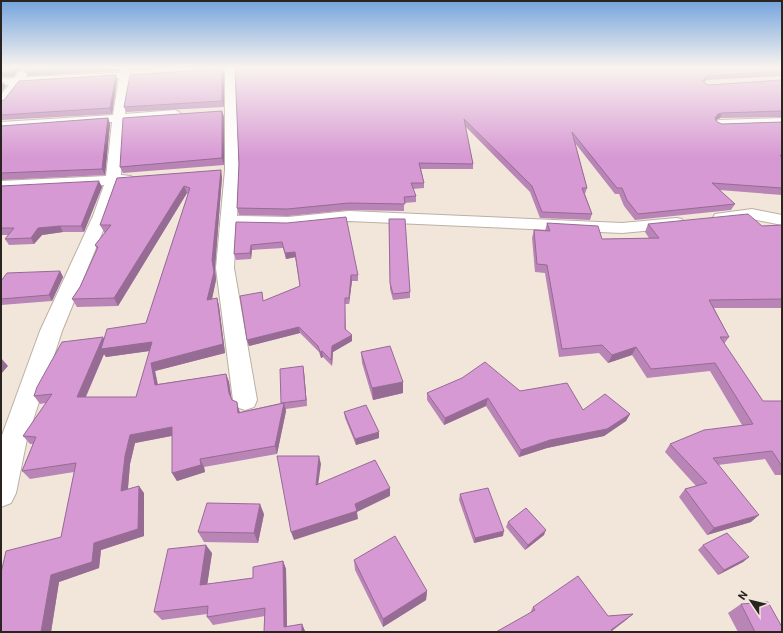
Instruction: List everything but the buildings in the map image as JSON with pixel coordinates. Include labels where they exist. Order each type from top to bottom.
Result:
[{"type":"street","points":[[1,494],[14,439],[52,331],[101,216],[113,180],[118,118],[123,98]]},
{"type":"street","points":[[225,98],[224,171],[228,221],[225,268],[245,400]]},
{"type":"street","points":[[1,126],[186,114]]},
{"type":"street","points":[[720,124],[782,122]]},
{"type":"street","points":[[1,186],[137,178]]},
{"type":"street","points":[[228,221],[288,222],[349,216],[408,217],[622,228],[752,214],[782,220]]}]
